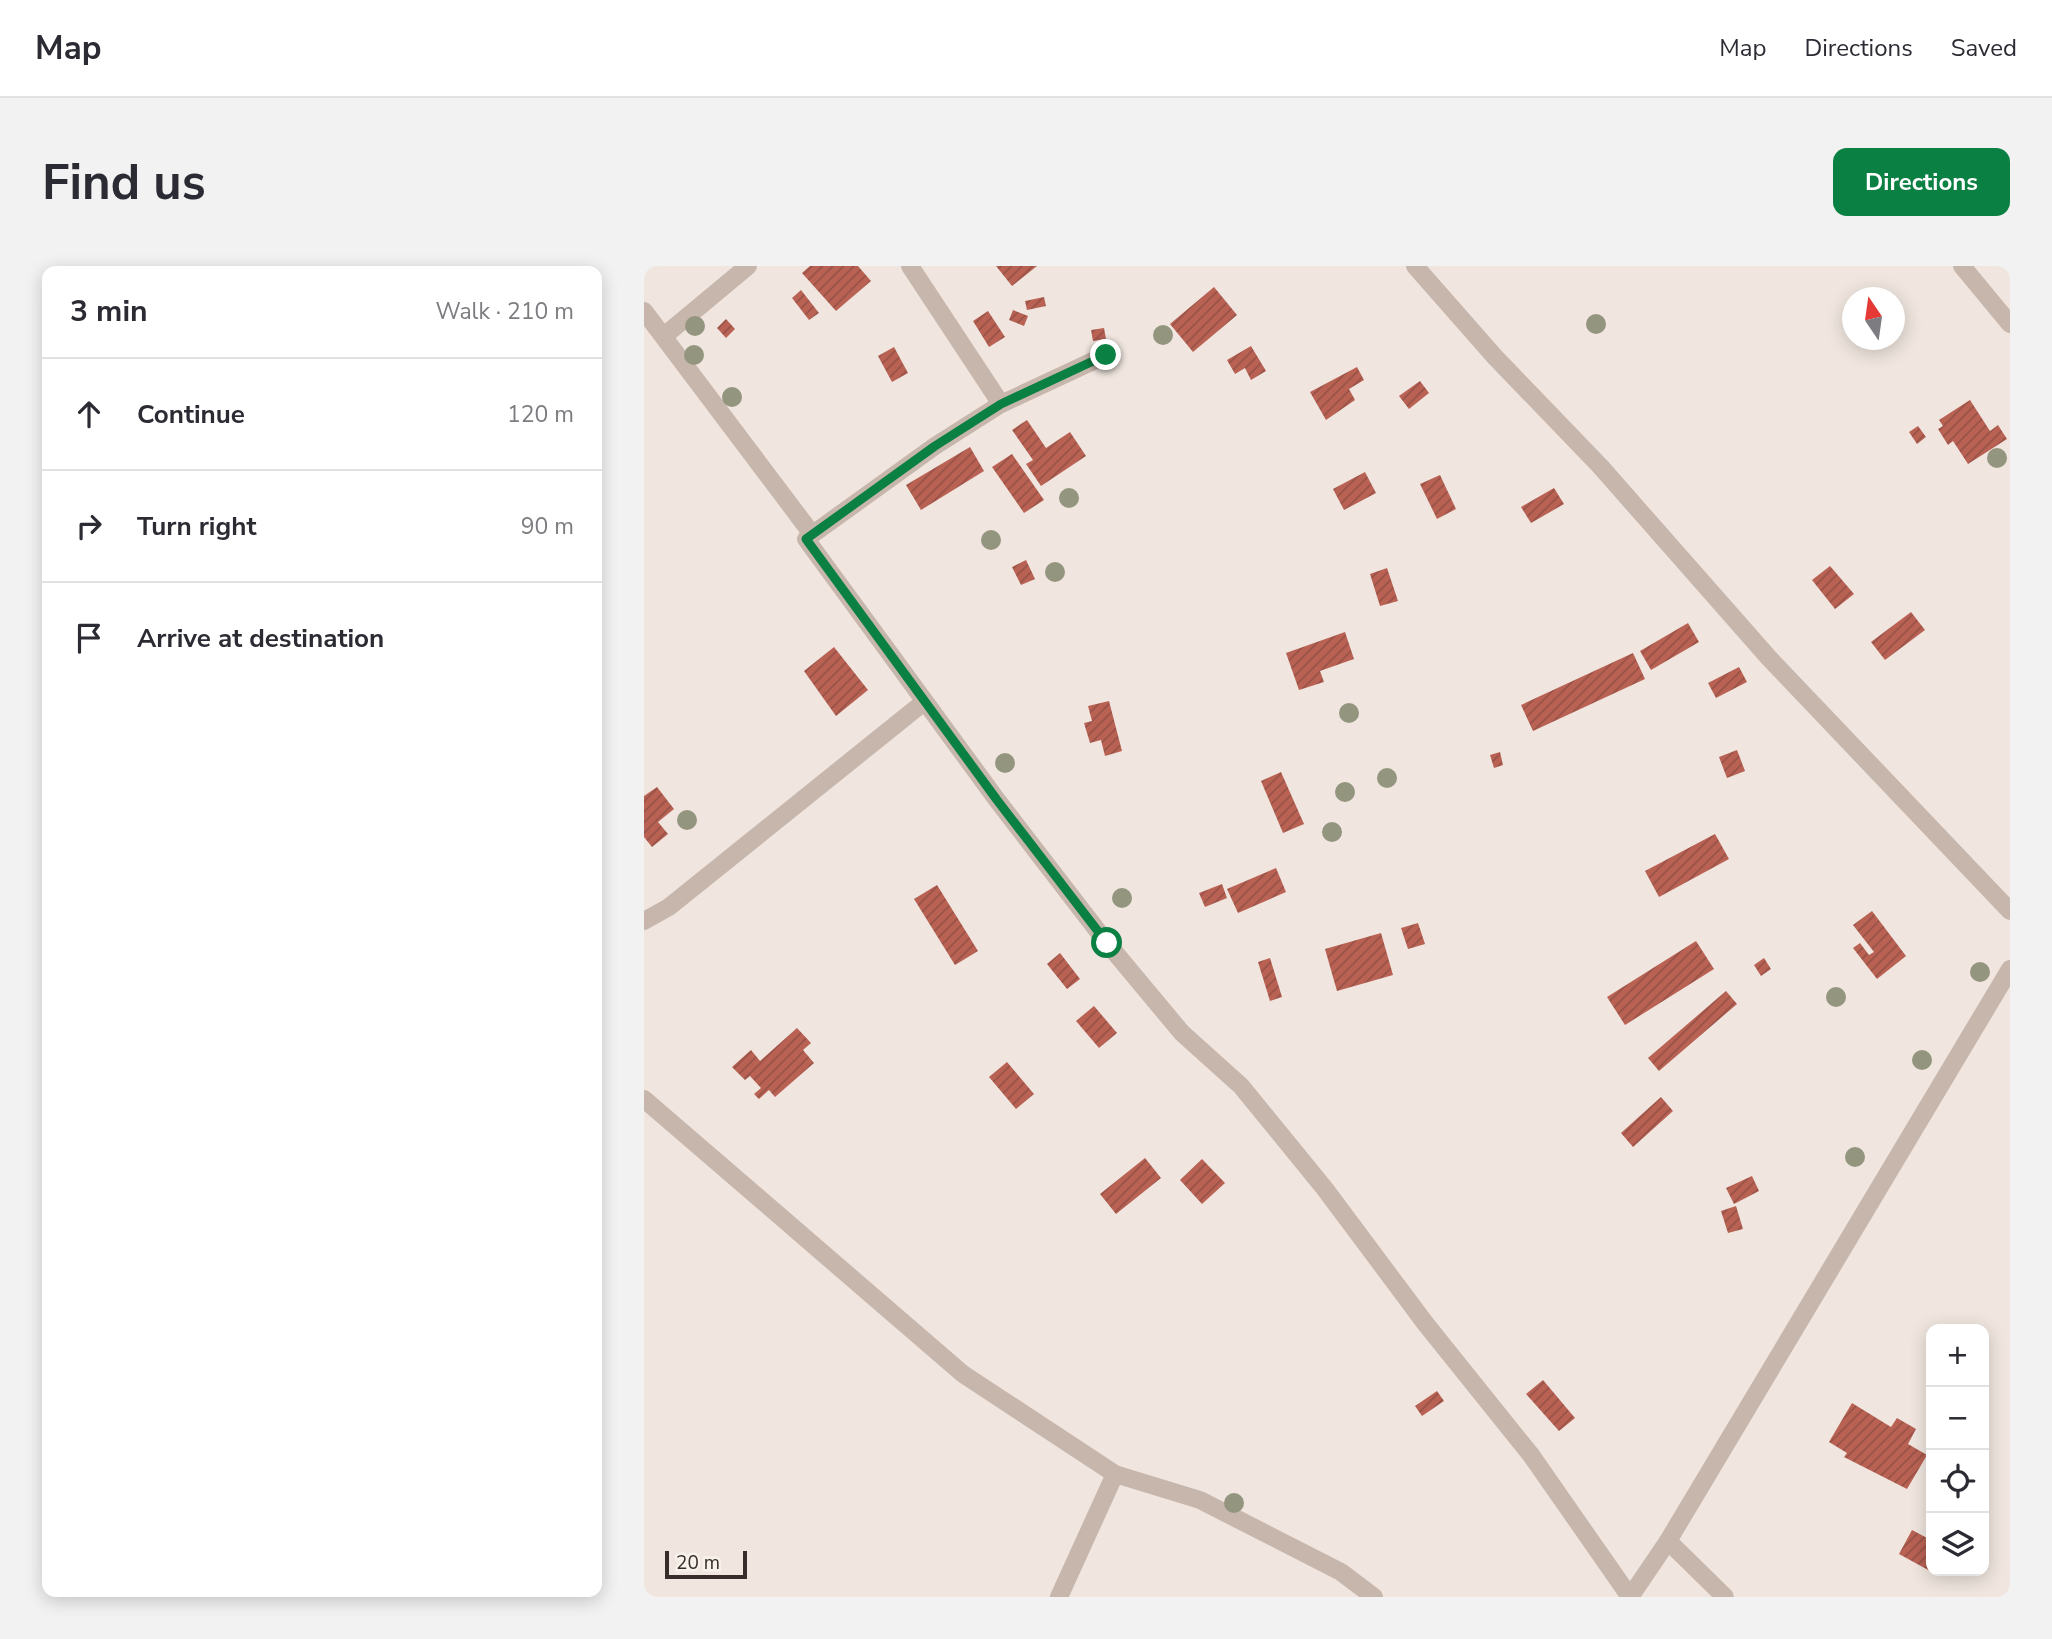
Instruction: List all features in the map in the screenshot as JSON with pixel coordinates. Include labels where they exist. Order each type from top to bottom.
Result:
[{"type":"street","points":[[664,336],[748,266]]},
{"type":"street","points":[[910,266],[1001,404]]},
{"type":"street","points":[[1415,266],[1495,357],[1600,466],[1769,658],[2010,912]]},
{"type":"street","points":[[1962,266],[2010,324]]},
{"type":"street","points":[[644,311],[812,534]]},
{"type":"street","points":[[1106,355],[1001,404],[935,446],[806,539],[924,702],[1107,943],[1182,1033],[1241,1086],[1325,1189],[1425,1323],[1531,1455],[1630,1597],[1668,1541],[2010,969]]},
{"type":"street","points":[[644,921],[669,906],[924,702]]},
{"type":"street","points":[[644,1098],[962,1374],[1115,1474],[1200,1500],[1341,1572],[1374,1597]]},
{"type":"street","points":[[1059,1597],[1115,1474]]},
{"type":"street","points":[[1668,1541],[1725,1597]]},
{"type":"building","points":[[810,266],[858,266],[871,281],[836,311],[802,273]]},
{"type":"building","points":[[996,266],[1037,266],[1012,286]]},
{"type":"building","points":[[1214,287],[1237,315],[1193,352],[1170,324]]},
{"type":"building","points":[[801,290],[819,313],[809,320],[792,298]]},
{"type":"building","points":[[1044,297],[1046,306],[1027,310],[1025,301]]},
{"type":"building","points":[[1013,310],[1028,316],[1024,326],[1009,320]]},
{"type":"building","points":[[988,311],[1005,337],[989,347],[973,321]]},
{"type":"building","points":[[726,319],[735,329],[726,338],[717,328]]},
{"type":"building","points":[[1104,328],[1106,339],[1093,341],[1091,330]]},
{"type":"building","points":[[1251,346],[1266,371],[1251,380],[1245,368],[1235,374],[1227,360]]},
{"type":"building","points":[[894,347],[908,373],[892,382],[878,356]]},
{"type":"building","points":[[1357,367],[1364,380],[1349,389],[1355,400],[1326,420],[1310,392]]},
{"type":"building","points":[[1420,381],[1429,393],[1409,409],[1399,396]]},
{"type":"building","points":[[1970,400],[1990,431],[1998,425],[2007,439],[1968,464],[1953,441],[1948,445],[1938,429],[1943,426],[1939,420]]},
{"type":"building","points":[[1027,420],[1046,448],[1070,432],[1086,456],[1041,486],[1026,464],[1033,460],[1012,430]]},
{"type":"building","points":[[1918,426],[1926,437],[1917,444],[1909,432]]},
{"type":"building","points":[[970,447],[984,471],[921,510],[906,485]]},
{"type":"building","points":[[1012,454],[1044,500],[1024,513],[992,467]]},
{"type":"building","points":[[1365,472],[1376,493],[1344,510],[1333,489]]},
{"type":"building","points":[[1440,475],[1456,509],[1437,519],[1420,484]]},
{"type":"building","points":[[1554,488],[1564,504],[1531,523],[1521,507]]},
{"type":"building","points":[[1026,560],[1035,579],[1021,585],[1012,567]]},
{"type":"building","points":[[1830,566],[1854,594],[1835,609],[1812,580]]},
{"type":"building","points":[[1387,568],[1398,601],[1380,606],[1370,574]]},
{"type":"building","points":[[1911,612],[1925,630],[1885,660],[1871,642]]},
{"type":"building","points":[[1688,623],[1699,642],[1651,670],[1640,651]]},
{"type":"building","points":[[1345,632],[1354,659],[1320,671],[1324,682],[1299,690],[1286,653]]},
{"type":"building","points":[[834,647],[868,690],[836,716],[804,671]]},
{"type":"building","points":[[1633,653],[1645,679],[1533,731],[1521,705]]},
{"type":"building","points":[[1739,667],[1747,682],[1716,698],[1708,683]]},
{"type":"building","points":[[1109,701],[1122,751],[1105,756],[1101,740],[1090,743],[1084,723],[1092,721],[1088,706]]},
{"type":"building","points":[[1737,750],[1745,771],[1727,778],[1719,757]]},
{"type":"building","points":[[1500,752],[1503,765],[1494,768],[1490,755]]},
{"type":"building","points":[[1281,772],[1304,824],[1283,833],[1261,781]]},
{"type":"building","points":[[657,787],[674,809],[658,822],[668,834],[652,847],[644,837],[644,796]]},
{"type":"building","points":[[1715,834],[1729,859],[1659,897],[1645,871]]},
{"type":"building","points":[[1276,868],[1286,892],[1238,913],[1227,889]]},
{"type":"building","points":[[1222,884],[1227,898],[1205,907],[1199,893]]},
{"type":"building","points":[[937,885],[978,951],[955,965],[914,899]]},
{"type":"building","points":[[1872,911],[1906,956],[1877,979],[1853,948],[1860,943],[1869,955],[1874,952],[1853,925]]},
{"type":"building","points":[[1418,923],[1425,944],[1408,949],[1401,928]]},
{"type":"building","points":[[1381,933],[1393,975],[1337,991],[1325,949]]},
{"type":"building","points":[[1696,941],[1714,969],[1625,1025],[1607,997]]},
{"type":"building","points":[[1060,953],[1080,979],[1067,989],[1047,964]]},
{"type":"building","points":[[1270,958],[1282,997],[1270,1001],[1258,962]]},
{"type":"building","points":[[1764,958],[1771,969],[1761,976],[1754,965]]},
{"type":"building","points":[[1726,991],[1737,1004],[1659,1071],[1648,1058]]},
{"type":"building","points":[[1094,1006],[1117,1033],[1099,1048],[1076,1021]]},
{"type":"building","points":[[797,1028],[811,1043],[803,1050],[814,1063],[775,1097],[769,1090],[759,1099],[754,1094],[761,1088],[750,1076],[745,1080],[732,1067],[751,1050],[760,1061]]},
{"type":"building","points":[[1007,1062],[1034,1094],[1016,1109],[989,1077]]},
{"type":"building","points":[[1661,1097],[1673,1111],[1633,1147],[1621,1133]]},
{"type":"building","points":[[1145,1158],[1161,1178],[1116,1214],[1100,1194]]},
{"type":"building","points":[[1202,1159],[1225,1183],[1202,1204],[1180,1180]]},
{"type":"building","points":[[1752,1176],[1759,1191],[1734,1204],[1726,1188]]},
{"type":"building","points":[[1736,1206],[1743,1229],[1728,1233],[1721,1211]]},
{"type":"building","points":[[1543,1380],[1575,1418],[1559,1431],[1526,1394]]},
{"type":"building","points":[[1437,1391],[1444,1401],[1422,1416],[1415,1406]]},
{"type":"building","points":[[1852,1403],[1891,1427],[1897,1418],[1916,1429],[1908,1444],[1926,1457],[1907,1489],[1844,1457],[1847,1453],[1829,1442]]},
{"type":"building","points":[[1912,1530],[1926,1537],[1926,1569],[1899,1554]]},
{"type":"route","points":[[1106,355],[1001,404],[935,446],[806,539],[997,800],[1107,943]]}]
